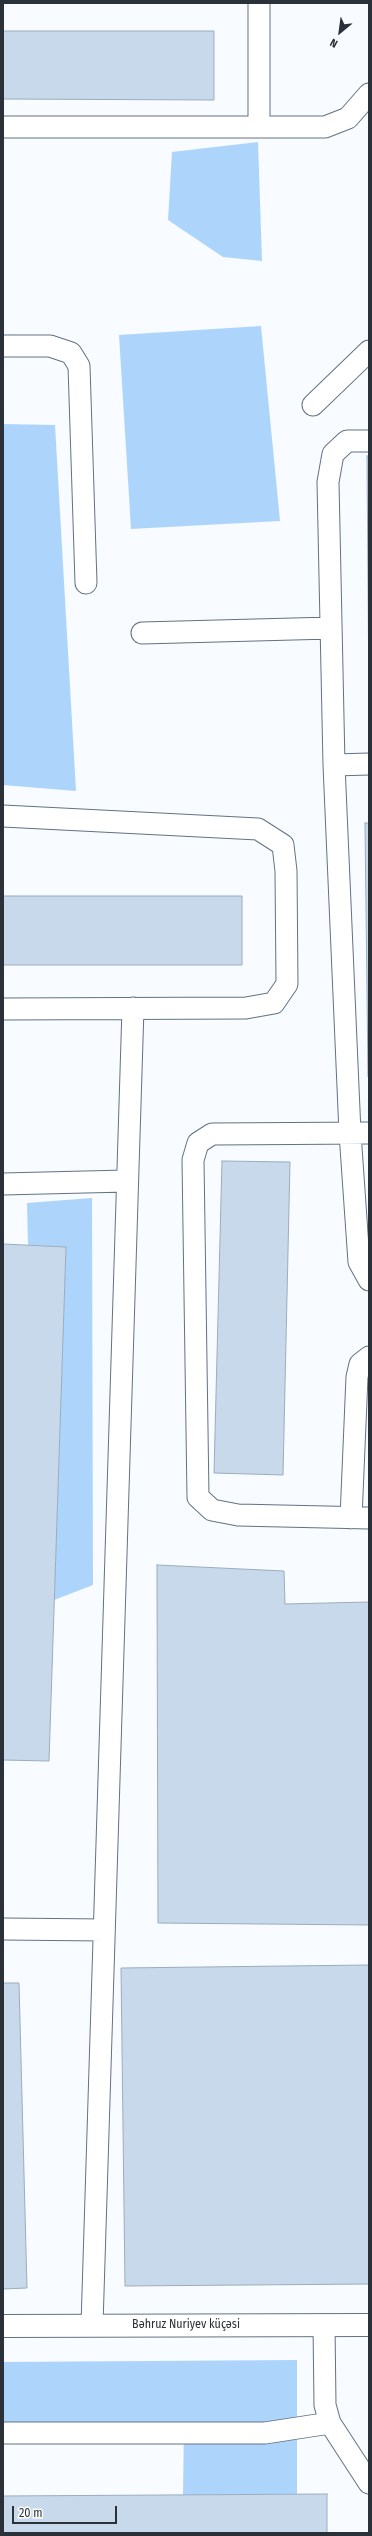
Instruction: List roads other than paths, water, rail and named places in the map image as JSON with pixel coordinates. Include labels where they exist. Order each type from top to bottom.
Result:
[{"type":"street","name":"Bəhruz Nuriyev küçəsi","points":[[3,2326],[369,2325]]},
{"type":"lane","points":[[259,127],[260,3]]},
{"type":"lane","points":[[3,127],[325,127],[348,118],[369,94]]},
{"type":"lane","points":[[3,346],[50,346],[71,353],[79,366],[86,583]]},
{"type":"lane","points":[[313,405],[369,351]]},
{"type":"lane","points":[[369,441],[347,441],[333,454],[328,482],[334,765],[360,1133],[359,1262],[369,1280]]},
{"type":"lane","points":[[142,633],[331,628]]},
{"type":"lane","points":[[334,765],[369,764]]},
{"type":"lane","points":[[3,816],[258,829],[284,845],[286,871],[287,984],[274,1003],[246,1008],[3,1009]]},
{"type":"lane","points":[[92,2325],[132,1008]]},
{"type":"lane","points":[[360,1133],[212,1134],[198,1144],[194,1160],[198,1497],[212,1510],[238,1515],[360,1518],[357,1377],[360,1364],[369,1357]]},
{"type":"lane","points":[[3,1184],[126,1181]]},
{"type":"lane","points":[[3,1929],[104,1930]]},
{"type":"lane","points":[[324,2325],[325,2405],[330,2423],[369,2483]]},
{"type":"lane","points":[[3,2433],[265,2433],[330,2423]]}]
